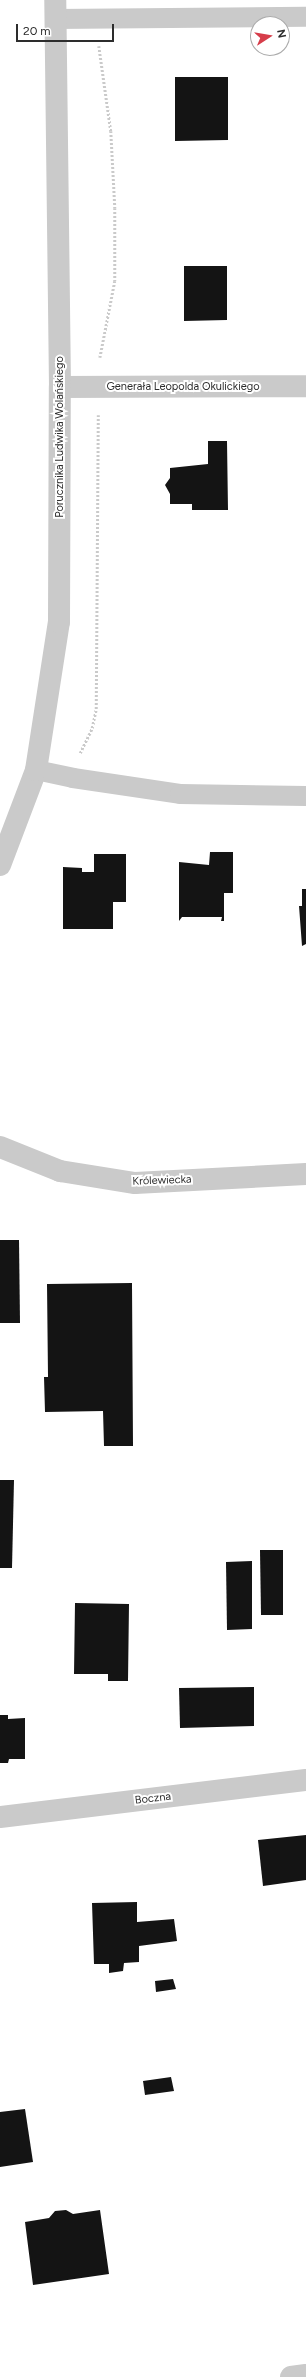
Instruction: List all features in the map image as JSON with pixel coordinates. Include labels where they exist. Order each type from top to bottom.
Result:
[{"type":"street","name":"Porucznika Ludwika Wolańskiego","points":[[0,865],[36,770],[59,622],[60,387],[55,9]]},
{"type":"street","name":"Generała Leopolda Okulickiego","points":[[60,387],[306,386]]},
{"type":"street","name":"Królewiecka","points":[[0,1147],[60,1171],[134,1183],[306,1174]]},
{"type":"street","name":"Boczna","points":[[0,1817],[306,1780]]},
{"type":"street","points":[[291,2377],[306,2375]]},
{"type":"lane","points":[[55,9],[306,17]]},
{"type":"lane","points":[[36,770],[73,778],[180,794],[306,796]]},
{"type":"building","points":[[175,77],[228,77],[228,140],[175,141]]},
{"type":"building","points":[[184,266],[227,266],[227,320],[184,321]]},
{"type":"building","points":[[208,441],[227,441],[228,510],[192,510],[192,504],[170,504],[170,494],[165,485],[170,478],[170,468],[208,464]]},
{"type":"building","points":[[210,852],[233,852],[233,893],[224,893],[224,921],[221,921],[222,917],[182,917],[179,921],[179,862],[209,865]]},
{"type":"building","points":[[94,854],[126,854],[126,902],[113,902],[113,929],[63,929],[63,867],[82,868],[82,872],[94,872]]},
{"type":"building","points":[[302,889],[306,889],[306,944],[302,946],[299,906],[302,906]]},
{"type":"building","points":[[0,1240],[19,1240],[20,1323],[0,1323]]},
{"type":"building","points":[[132,1283],[133,1446],[104,1446],[103,1411],[45,1412],[44,1377],[48,1377],[47,1284]]},
{"type":"building","points":[[0,1480],[14,1480],[12,1568],[0,1568]]},
{"type":"building","points":[[260,1550],[283,1550],[283,1615],[261,1615]]},
{"type":"building","points":[[252,1561],[252,1629],[227,1630],[226,1562]]},
{"type":"building","points":[[75,1603],[129,1604],[128,1681],[108,1681],[108,1674],[74,1674]]},
{"type":"building","points":[[254,1687],[254,1726],[180,1728],[179,1688]]},
{"type":"building","points":[[0,1715],[8,1715],[8,1719],[25,1718],[25,1759],[9,1759],[8,1763],[0,1763]]},
{"type":"building","points":[[306,1835],[306,1880],[263,1886],[258,1840]]},
{"type":"building","points":[[137,1902],[137,1922],[174,1919],[177,1941],[139,1946],[139,1962],[124,1963],[123,1971],[109,1973],[109,1964],[94,1964],[92,1903]]},
{"type":"building","points":[[173,1979],[176,1989],[156,1992],[155,1981]]},
{"type":"building","points":[[171,2077],[174,2091],[145,2095],[143,2081]]},
{"type":"building","points":[[25,2109],[33,2162],[0,2167],[0,2112]]},
{"type":"building","points":[[66,2210],[73,2214],[100,2210],[109,2274],[33,2285],[25,2222],[49,2218],[55,2211]]}]
